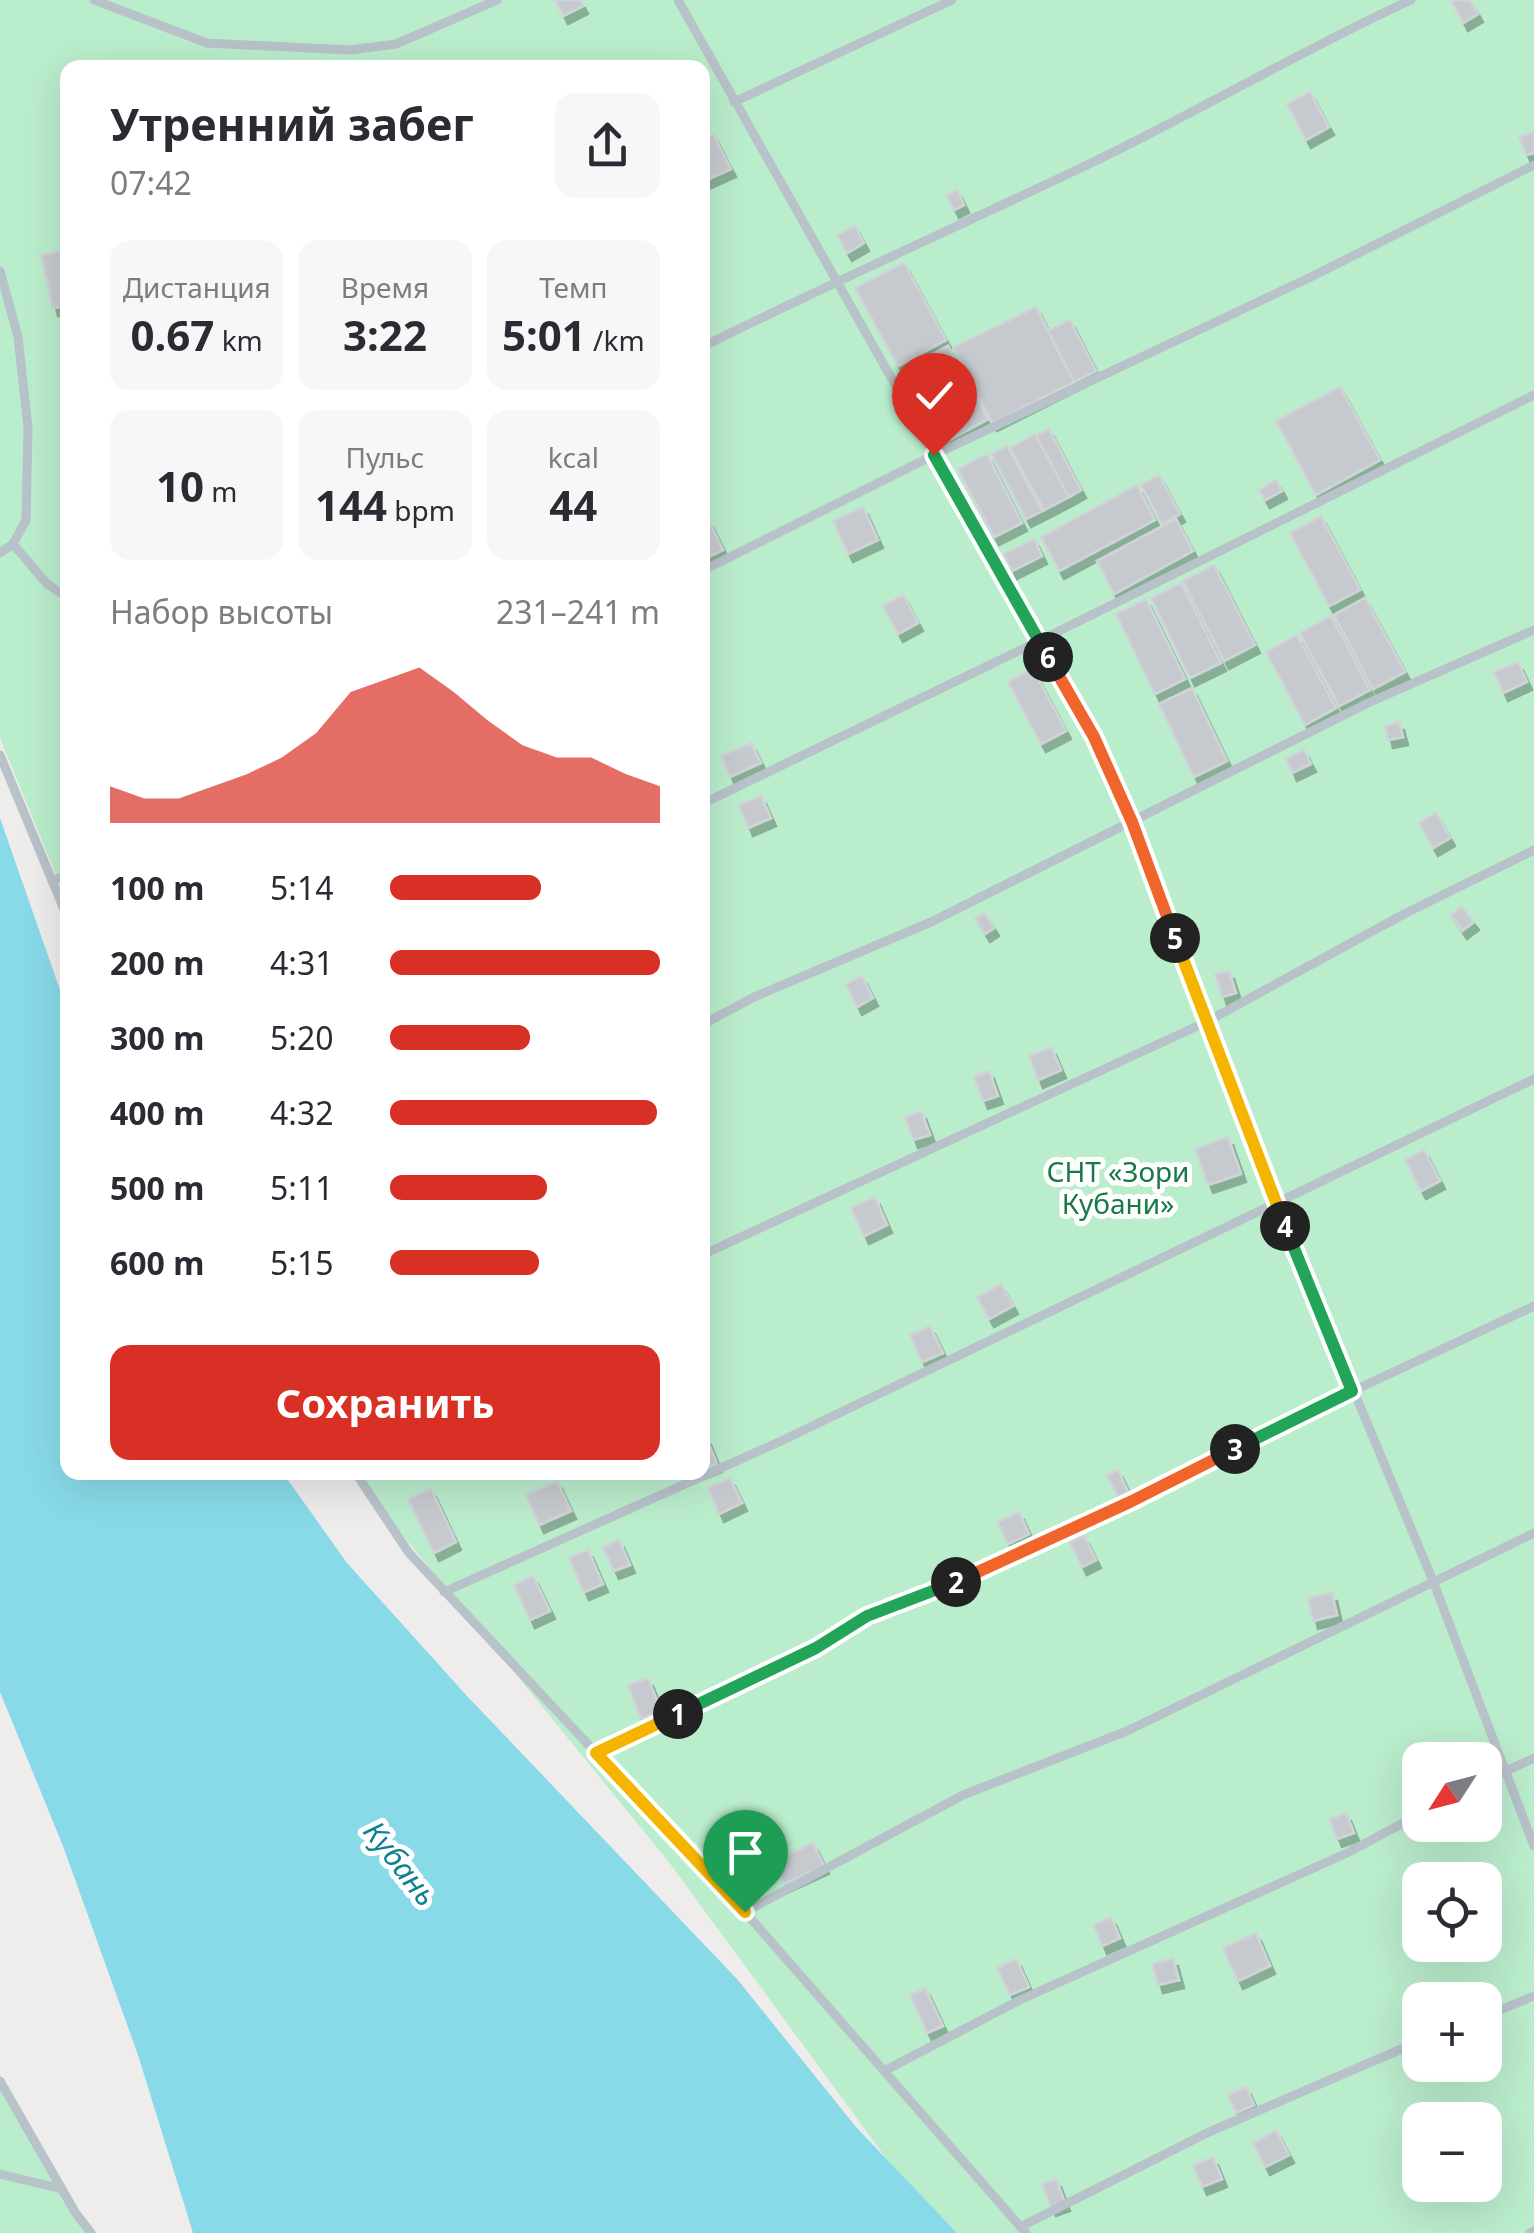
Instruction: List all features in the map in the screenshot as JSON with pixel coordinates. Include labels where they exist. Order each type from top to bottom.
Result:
[{"type":"lane","points":[[94,0],[206,42],[350,50],[396,44],[497,0]]},
{"type":"lane","points":[[678,0],[1094,737],[1132,822],[1276,1204],[1433,1581],[1534,1846]]},
{"type":"lane","points":[[734,102],[952,0]]},
{"type":"lane","points":[[710,343],[1090,164],[1343,31],[1411,0]]},
{"type":"lane","points":[[710,566],[1313,276],[1534,165]]},
{"type":"lane","points":[[0,271],[18,337],[28,428],[26,520],[14,544],[0,553]]},
{"type":"lane","points":[[710,800],[1039,642],[1534,395]]},
{"type":"lane","points":[[14,544],[47,584],[60,593]]},
{"type":"lane","points":[[710,1021],[754,997],[931,922],[1368,704],[1534,630]]},
{"type":"lane","points":[[0,754],[60,900]]},
{"type":"lane","points":[[710,1250],[1206,1022],[1534,850]]},
{"type":"lane","points":[[52,881],[60,878]]},
{"type":"lane","points":[[710,1473],[1534,1079]]},
{"type":"lane","points":[[596,1753],[816,1648],[867,1616],[955,1582],[1130,1502],[1534,1306]]},
{"type":"lane","points":[[360,1480],[408,1554],[745,1912],[1023,2230],[1209,2132],[1402,2050]]},
{"type":"lane","points":[[444,1592],[694,1480]]},
{"type":"lane","points":[[745,1912],[964,1794],[1127,1731],[1534,1533]]},
{"type":"lane","points":[[1504,1770],[1534,1758]]},
{"type":"lane","points":[[884,2071],[1020,2000],[1346,1853],[1402,1823]]},
{"type":"lane","points":[[1502,2009],[1534,1996]]},
{"type":"lane","points":[[0,2081],[62,2190],[92,2233]]},
{"type":"lane","points":[[0,2174],[62,2190]]},
{"type":"green space","name":"СНТ «Зори Кубани»","points":[[0,0],[1534,0],[1534,2233],[941,2233],[668,1861],[358,1480],[710,1480],[710,60],[60,60],[60,885],[0,738]]},
{"type":"green space","points":[[0,2081],[62,2189],[94,2233],[0,2233]]},
{"type":"water","name":"Кубань","points":[[0,818],[60,990],[60,1480],[288,1480],[347,1563],[467,1696],[737,1979],[856,2127],[957,2233],[193,2233],[138,2055],[63,1846],[0,1692]]},
{"type":"building","points":[[555,0],[580,0],[583,6],[563,16]]},
{"type":"building","points":[[1470,0],[1478,14],[1463,23],[1452,2]]},
{"type":"building","points":[[1310,92],[1329,127],[1306,140],[1287,104]]},
{"type":"building","points":[[1534,132],[1534,153],[1526,155],[1519,137]]},
{"type":"building","points":[[713,134],[731,169],[710,178]]},
{"type":"building","points":[[957,190],[964,205],[954,210],[947,195]]},
{"type":"building","points":[[855,226],[864,243],[847,253],[837,235]]},
{"type":"building","points":[[60,251],[60,307],[53,308],[41,255]]},
{"type":"building","points":[[904,263],[946,340],[898,366],[855,288]]},
{"type":"building","points":[[1036,307],[1074,382],[992,423],[954,347]]},
{"type":"building","points":[[1070,320],[1096,371],[1074,382],[1048,331]]},
{"type":"building","points":[[948,346],[988,419],[944,443],[904,370]]},
{"type":"building","points":[[1340,387],[1380,460],[1316,495],[1276,421]]},
{"type":"building","points":[[1049,429],[1081,490],[1069,497],[1036,436]]},
{"type":"building","points":[[1035,434],[1069,497],[1044,510],[1010,448]]},
{"type":"building","points":[[1007,446],[1042,511],[1026,519],[991,454]]},
{"type":"building","points":[[987,454],[1022,523],[994,537],[958,469]]},
{"type":"building","points":[[1159,475],[1180,514],[1162,524],[1141,485]]},
{"type":"building","points":[[1276,480],[1282,491],[1265,500],[1259,490]]},
{"type":"building","points":[[1137,485],[1155,520],[1059,571],[1041,537]]},
{"type":"building","points":[[863,507],[878,540],[848,554],[833,521]]},
{"type":"building","points":[[1321,516],[1360,590],[1329,606],[1290,533]]},
{"type":"building","points":[[1176,519],[1193,551],[1114,594],[1097,561]]},
{"type":"building","points":[[710,523],[723,550],[710,556]]},
{"type":"building","points":[[1034,539],[1042,556],[1012,571],[1004,554]]},
{"type":"building","points":[[1214,565],[1255,645],[1224,661],[1183,581]]},
{"type":"building","points":[[1181,583],[1221,663],[1190,678],[1151,598]]},
{"type":"building","points":[[903,595],[918,623],[898,634],[883,606]]},
{"type":"building","points":[[1365,598],[1405,672],[1373,689],[1334,615]]},
{"type":"building","points":[[1146,599],[1185,679],[1155,694],[1116,614]]},
{"type":"building","points":[[1331,616],[1370,690],[1339,706],[1300,633]]},
{"type":"building","points":[[1297,635],[1336,708],[1305,725],[1266,652]]},
{"type":"building","points":[[1518,662],[1527,682],[1503,693],[1494,672]]},
{"type":"building","points":[[1033,669],[1066,731],[1041,744],[1008,682]]},
{"type":"building","points":[[1192,688],[1227,761],[1194,777],[1159,704]]},
{"type":"building","points":[[1399,722],[1403,737],[1388,740],[1385,726]]},
{"type":"building","points":[[751,743],[761,763],[730,777],[721,756]]},
{"type":"building","points":[[1304,750],[1311,764],[1292,773],[1286,759]]},
{"type":"building","points":[[761,796],[771,818],[748,828],[739,805]]},
{"type":"building","points":[[1436,813],[1450,838],[1433,848],[1419,823]]},
{"type":"building","points":[[1462,907],[1474,922],[1462,931],[1451,915]]},
{"type":"building","points":[[985,913],[994,928],[985,934],[975,918]]},
{"type":"building","points":[[1229,971],[1236,993],[1222,997],[1215,974]]},
{"type":"building","points":[[862,976],[873,998],[857,1007],[846,984]]},
{"type":"building","points":[[1051,1047],[1061,1070],[1038,1080],[1029,1056]]},
{"type":"building","points":[[989,1071],[998,1096],[983,1101],[974,1077]]},
{"type":"building","points":[[921,1111],[930,1135],[913,1140],[905,1117]]},
{"type":"building","points":[[1228,1137],[1241,1174],[1208,1185],[1195,1149]]},
{"type":"building","points":[[1424,1150],[1440,1181],[1421,1191],[1405,1160]]},
{"type":"building","points":[[875,1197],[887,1225],[864,1236],[851,1208]]},
{"type":"building","points":[[1001,1284],[1013,1306],[989,1319],[977,1297]]},
{"type":"building","points":[[930,1326],[943,1353],[922,1362],[910,1335]]},
{"type":"building","points":[[710,1447],[717,1464],[710,1467]]},
{"type":"building","points":[[1118,1470],[1128,1492],[1118,1497],[1107,1475]]},
{"type":"building","points":[[730,1478],[742,1503],[719,1514],[708,1488]]},
{"type":"building","points":[[557,1481],[571,1511],[539,1525],[526,1495]]},
{"type":"building","points":[[431,1489],[456,1542],[434,1553],[408,1499]]},
{"type":"building","points":[[1019,1512],[1029,1534],[1008,1544],[997,1522]]},
{"type":"building","points":[[1084,1536],[1096,1560],[1082,1567],[1070,1543]]},
{"type":"building","points":[[619,1540],[630,1565],[614,1571],[603,1547]]},
{"type":"building","points":[[588,1550],[603,1584],[584,1592],[569,1558]]},
{"type":"building","points":[[533,1576],[550,1611],[530,1620],[514,1585]]},
{"type":"building","points":[[1332,1593],[1337,1615],[1313,1621],[1308,1598]]},
{"type":"building","points":[[648,1678],[661,1711],[641,1719],[628,1685]]},
{"type":"building","points":[[1346,1813],[1354,1833],[1337,1839],[1329,1819]]},
{"type":"building","points":[[813,1843],[824,1866],[784,1884],[774,1861]]},
{"type":"building","points":[[1111,1917],[1120,1938],[1102,1946],[1094,1925]]},
{"type":"building","points":[[1256,1933],[1270,1966],[1238,1981],[1223,1948]]},
{"type":"building","points":[[1173,1958],[1179,1980],[1158,1985],[1152,1964]]},
{"type":"building","points":[[1016,1959],[1029,1987],[1010,1995],[997,1968]]},
{"type":"building","points":[[925,1988],[943,2026],[927,2033],[910,1995]]},
{"type":"building","points":[[1246,2087],[1254,2105],[1236,2113],[1228,2095]]},
{"type":"building","points":[[1276,2130],[1289,2155],[1265,2167],[1253,2143]]},
{"type":"building","points":[[1213,2157],[1222,2179],[1202,2187],[1193,2165]]},
{"type":"building","points":[[1056,2179],[1065,2203],[1051,2208],[1042,2184]]},
{"type":"route","points":[[745,1912],[596,1753],[816,1648],[867,1616],[955,1582],[1130,1502],[1352,1391],[1276,1204],[1132,822],[1094,737],[934,455]]}]
